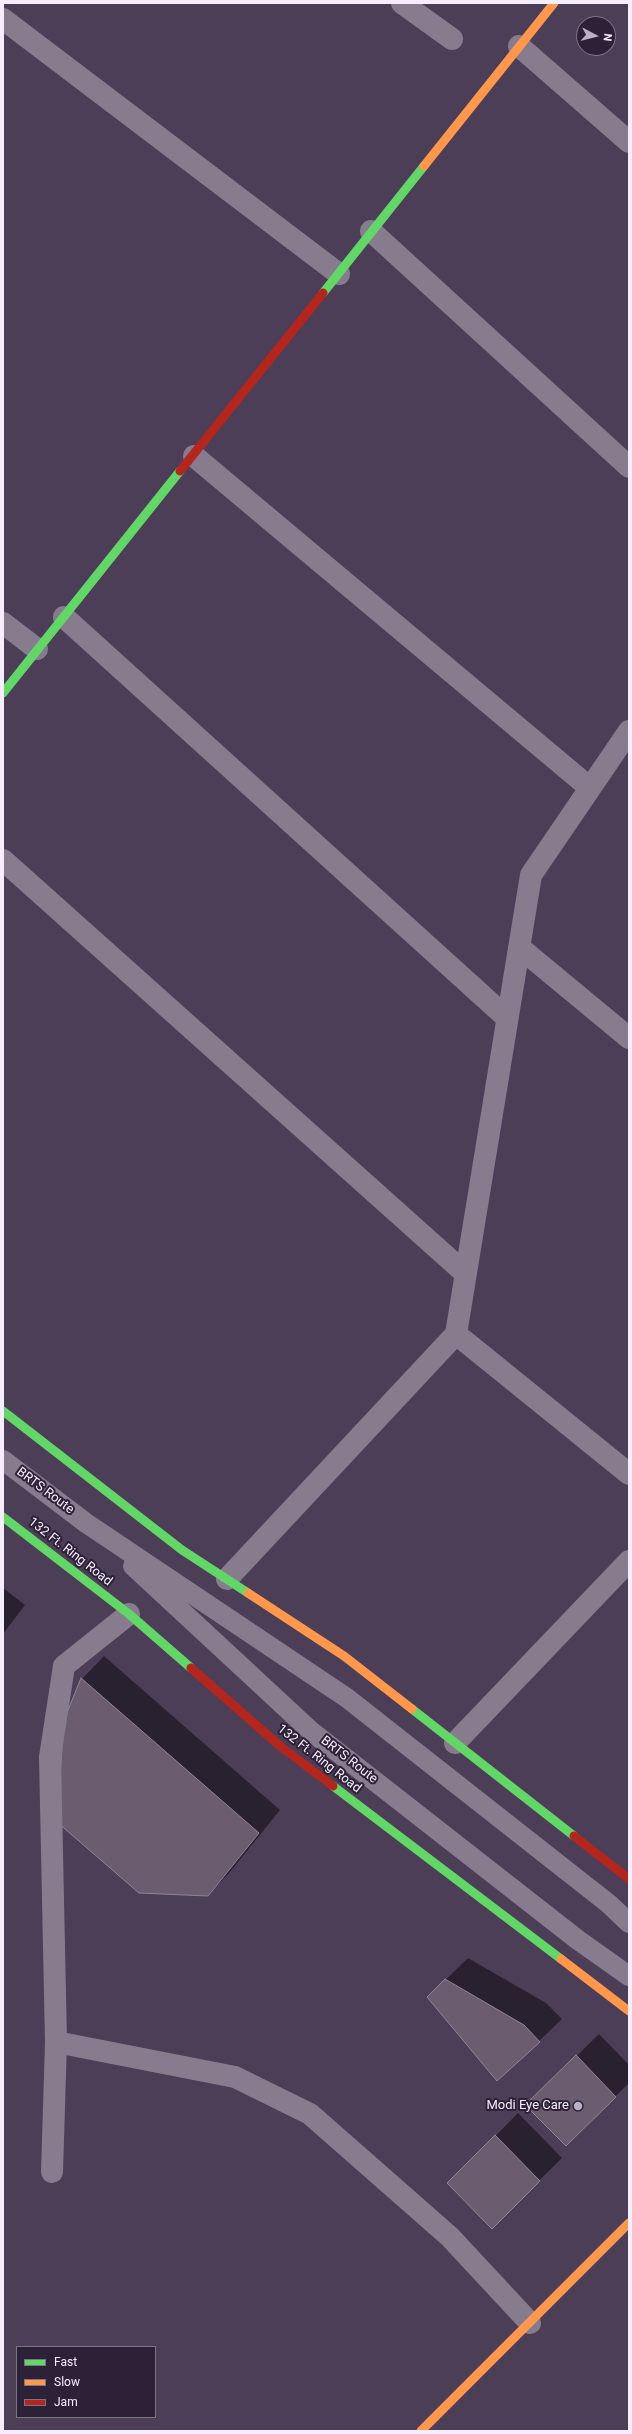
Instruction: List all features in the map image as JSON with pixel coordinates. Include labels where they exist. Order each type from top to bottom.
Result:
[{"type":"main road","points":[[3,693],[194,456],[554,3]]},
{"type":"main road","points":[[3,1411],[182,1550],[344,1656],[629,1879]]},
{"type":"main road","name":"132 Ft. Ring Road","points":[[3,1517],[129,1614],[280,1746],[629,2010]]},
{"type":"main road","points":[[421,2431],[629,2222]]},
{"type":"street","points":[[3,14],[12,3]]},
{"type":"street","points":[[402,3],[452,39]]},
{"type":"street","points":[[3,18],[339,274]]},
{"type":"street","points":[[519,46],[629,142]]},
{"type":"street","points":[[372,231],[629,467]]},
{"type":"street","points":[[194,456],[590,788]]},
{"type":"street","points":[[64,616],[507,1018]]},
{"type":"street","points":[[3,624],[37,649]]},
{"type":"street","points":[[227,1580],[456,1334],[518,947],[531,875],[629,731]]},
{"type":"street","points":[[3,860],[466,1274]]},
{"type":"street","points":[[518,947],[629,1038]]},
{"type":"street","points":[[456,1334],[629,1474]]},
{"type":"street","points":[[455,1743],[629,1561]]},
{"type":"street","points":[[52,2172],[56,2042],[50,1757],[64,1666],[129,1614]]},
{"type":"street","points":[[56,2042],[235,2077],[310,2114],[450,2237],[530,2323]]},
{"type":"lane","name":"BRTS Route","points":[[3,1460],[86,1523],[347,1698],[608,1904],[629,1923]]},
{"type":"lane","name":"BRTS Route","points":[[86,1523],[312,1732],[578,1940],[629,1976]]},
{"type":"building","points":[[81,1678],[259,1833],[208,1896],[139,1893],[57,1822],[64,1720]]},
{"type":"building","points":[[445,1979],[524,2025],[540,2042],[497,2081],[427,1997]]},
{"type":"building","points":[[576,2055],[616,2097],[566,2146],[525,2105]]},
{"type":"building","points":[[495,2135],[540,2181],[492,2229],[447,2183]]},
{"type":"traffic: fast","points":[[323,293],[424,166]]},
{"type":"traffic: fast","points":[[3,693],[180,471]]},
{"type":"traffic: fast","points":[[3,1411],[182,1550],[248,1593]]},
{"type":"traffic: fast","points":[[3,1517],[129,1614],[191,1668]]},
{"type":"traffic: fast","points":[[412,1709],[574,1836]]},
{"type":"traffic: fast","points":[[333,1786],[561,1959]]},
{"type":"traffic: slow","points":[[424,166],[554,3]]},
{"type":"traffic: slow","points":[[248,1593],[344,1656],[412,1709]]},
{"type":"traffic: slow","points":[[561,1959],[629,2011]]},
{"type":"traffic: slow","points":[[421,2431],[629,2223]]},
{"type":"traffic: jam","points":[[180,471],[323,293]]},
{"type":"traffic: jam","points":[[191,1668],[280,1746],[333,1786]]},
{"type":"traffic: jam","points":[[574,1836],[629,1879]]},
{"type":"place","name":"Modi Eye Care","points":[[578,2106]]}]
